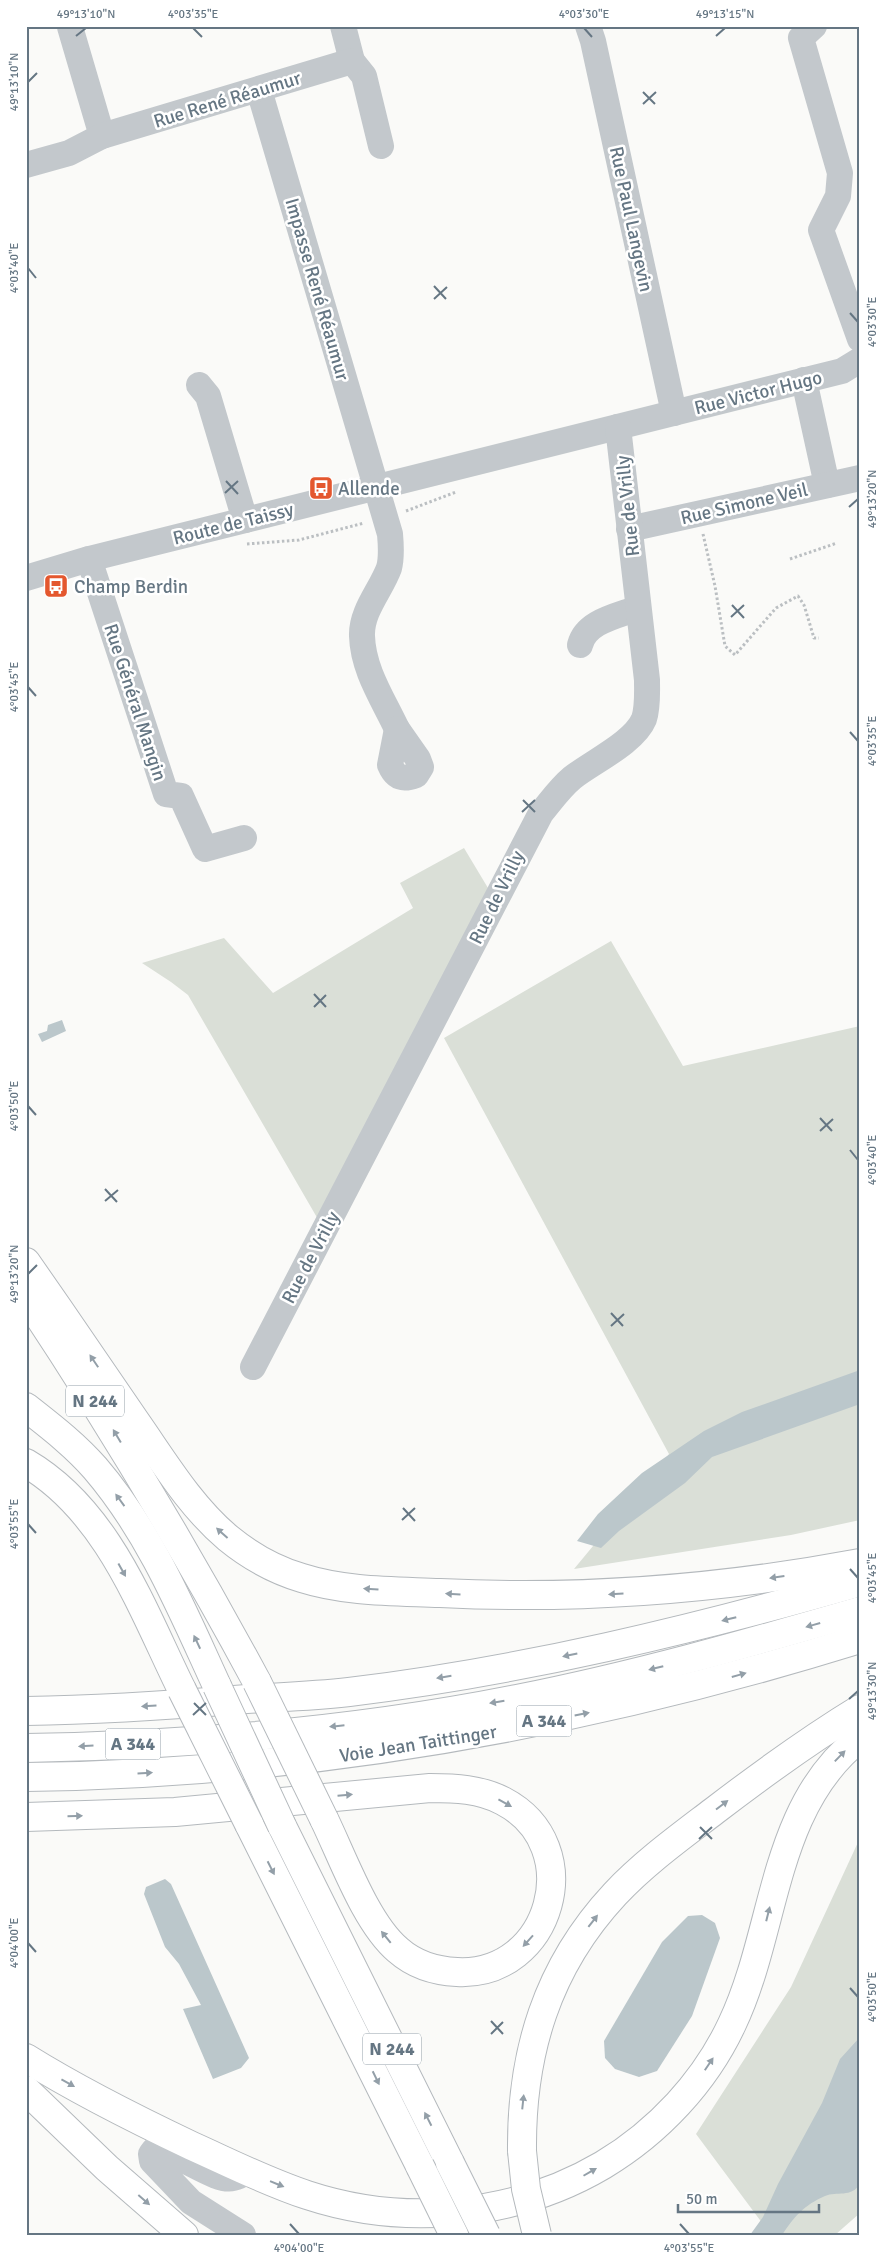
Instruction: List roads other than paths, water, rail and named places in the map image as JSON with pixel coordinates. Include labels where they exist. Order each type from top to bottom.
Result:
[{"type":"highway","points":[[26,1262],[178,1482],[202,1513],[246,1552],[266,1564],[295,1576],[328,1585],[360,1589],[561,1596],[705,1587],[789,1576],[860,1563]]},
{"type":"highway","name":"N 244","points":[[26,1297],[111,1427],[204,1583],[238,1684]]},
{"type":"highway","points":[[26,1407],[75,1447],[106,1481],[132,1517],[165,1573],[238,1684],[302,1823],[396,1949],[410,1960],[434,1970],[450,1972],[476,1971],[492,1967],[518,1951],[529,1941],[544,1918],[552,1891],[551,1862],[542,1840],[527,1820],[504,1801],[471,1790],[430,1788],[175,1812],[26,1817]]},
{"type":"highway","points":[[26,1463],[62,1488],[99,1529],[182,1690],[454,2235]]},
{"type":"highway","points":[[26,1711],[161,1706],[367,1689],[526,1664],[640,1641],[733,1618],[860,1582]]},
{"type":"highway","name":"Voie Jean Taittinger","points":[[26,1748],[168,1742],[392,1720],[516,1699],[624,1676],[741,1646],[860,1612]]},
{"type":"highway","name":"Voie Jean Taittinger","points":[[26,1777],[98,1776],[203,1769],[334,1757],[442,1740],[586,1713],[658,1696],[860,1640]]},
{"type":"highway","points":[[238,1684],[302,1823]]},
{"type":"highway","points":[[536,2235],[526,2189],[522,2151],[522,2111],[525,2082],[541,2016],[554,1981],[593,1920],[615,1894],[669,1846],[774,1766],[860,1709]]},
{"type":"highway","points":[[26,2058],[98,2099],[247,2171],[309,2196],[354,2208],[403,2214],[434,2213],[494,2207],[546,2193],[585,2176],[616,2158],[662,2121],[702,2076],[718,2052],[732,2025],[749,1982],[792,1834],[823,1777],[860,1738]]},
{"type":"highway","name":"N 244","points":[[302,1823],[337,1934],[378,2022],[486,2235]]},
{"type":"highway","points":[[26,2090],[107,2168],[184,2235]]},
{"type":"highway","points":[[26,2107],[107,2168]]},
{"type":"street","points":[[343,26],[352,61],[364,76],[382,146]]},
{"type":"street","name":"Rue Paul Langevin","points":[[588,26],[593,41],[674,413]]},
{"type":"street","points":[[814,26],[801,38],[840,173],[838,196],[821,230],[860,339]]},
{"type":"street","points":[[70,27],[102,136]]},
{"type":"street","name":"Rue René Réaumur","points":[[26,165],[69,152],[102,136],[352,61]]},
{"type":"street","name":"Impasse René Réaumur","points":[[259,90],[390,534],[391,554],[389,569],[374,597],[362,634],[367,668],[397,729]]},
{"type":"street","name":"Rue Victor Hugo","points":[[674,413],[851,366]]},
{"type":"street","points":[[804,380],[827,485]]},
{"type":"street","points":[[199,385],[208,396],[245,520]]},
{"type":"street","name":"Route de Taissy","points":[[26,578],[245,520],[674,413]]},
{"type":"street","name":"Rue de Vrilly","points":[[253,1367],[541,813],[571,779],[625,740],[638,729],[644,719],[646,680],[618,427]]},
{"type":"street","name":"Rue Simone Veil","points":[[629,529],[860,478]]},
{"type":"street","name":"Rue Général Mangin","points":[[89,560],[166,794],[181,796],[205,849],[244,838]]},
{"type":"street","points":[[580,645],[582,636],[595,625],[638,608]]},
{"type":"street","points":[[243,2235],[190,2202],[152,2161],[151,2154],[154,2150],[166,2150],[220,2178],[232,2179],[247,2171]]},
{"type":"place","name":"Allende","points":[[321,488]]},
{"type":"place","name":"Champ Berdin","points":[[56,586]]}]
